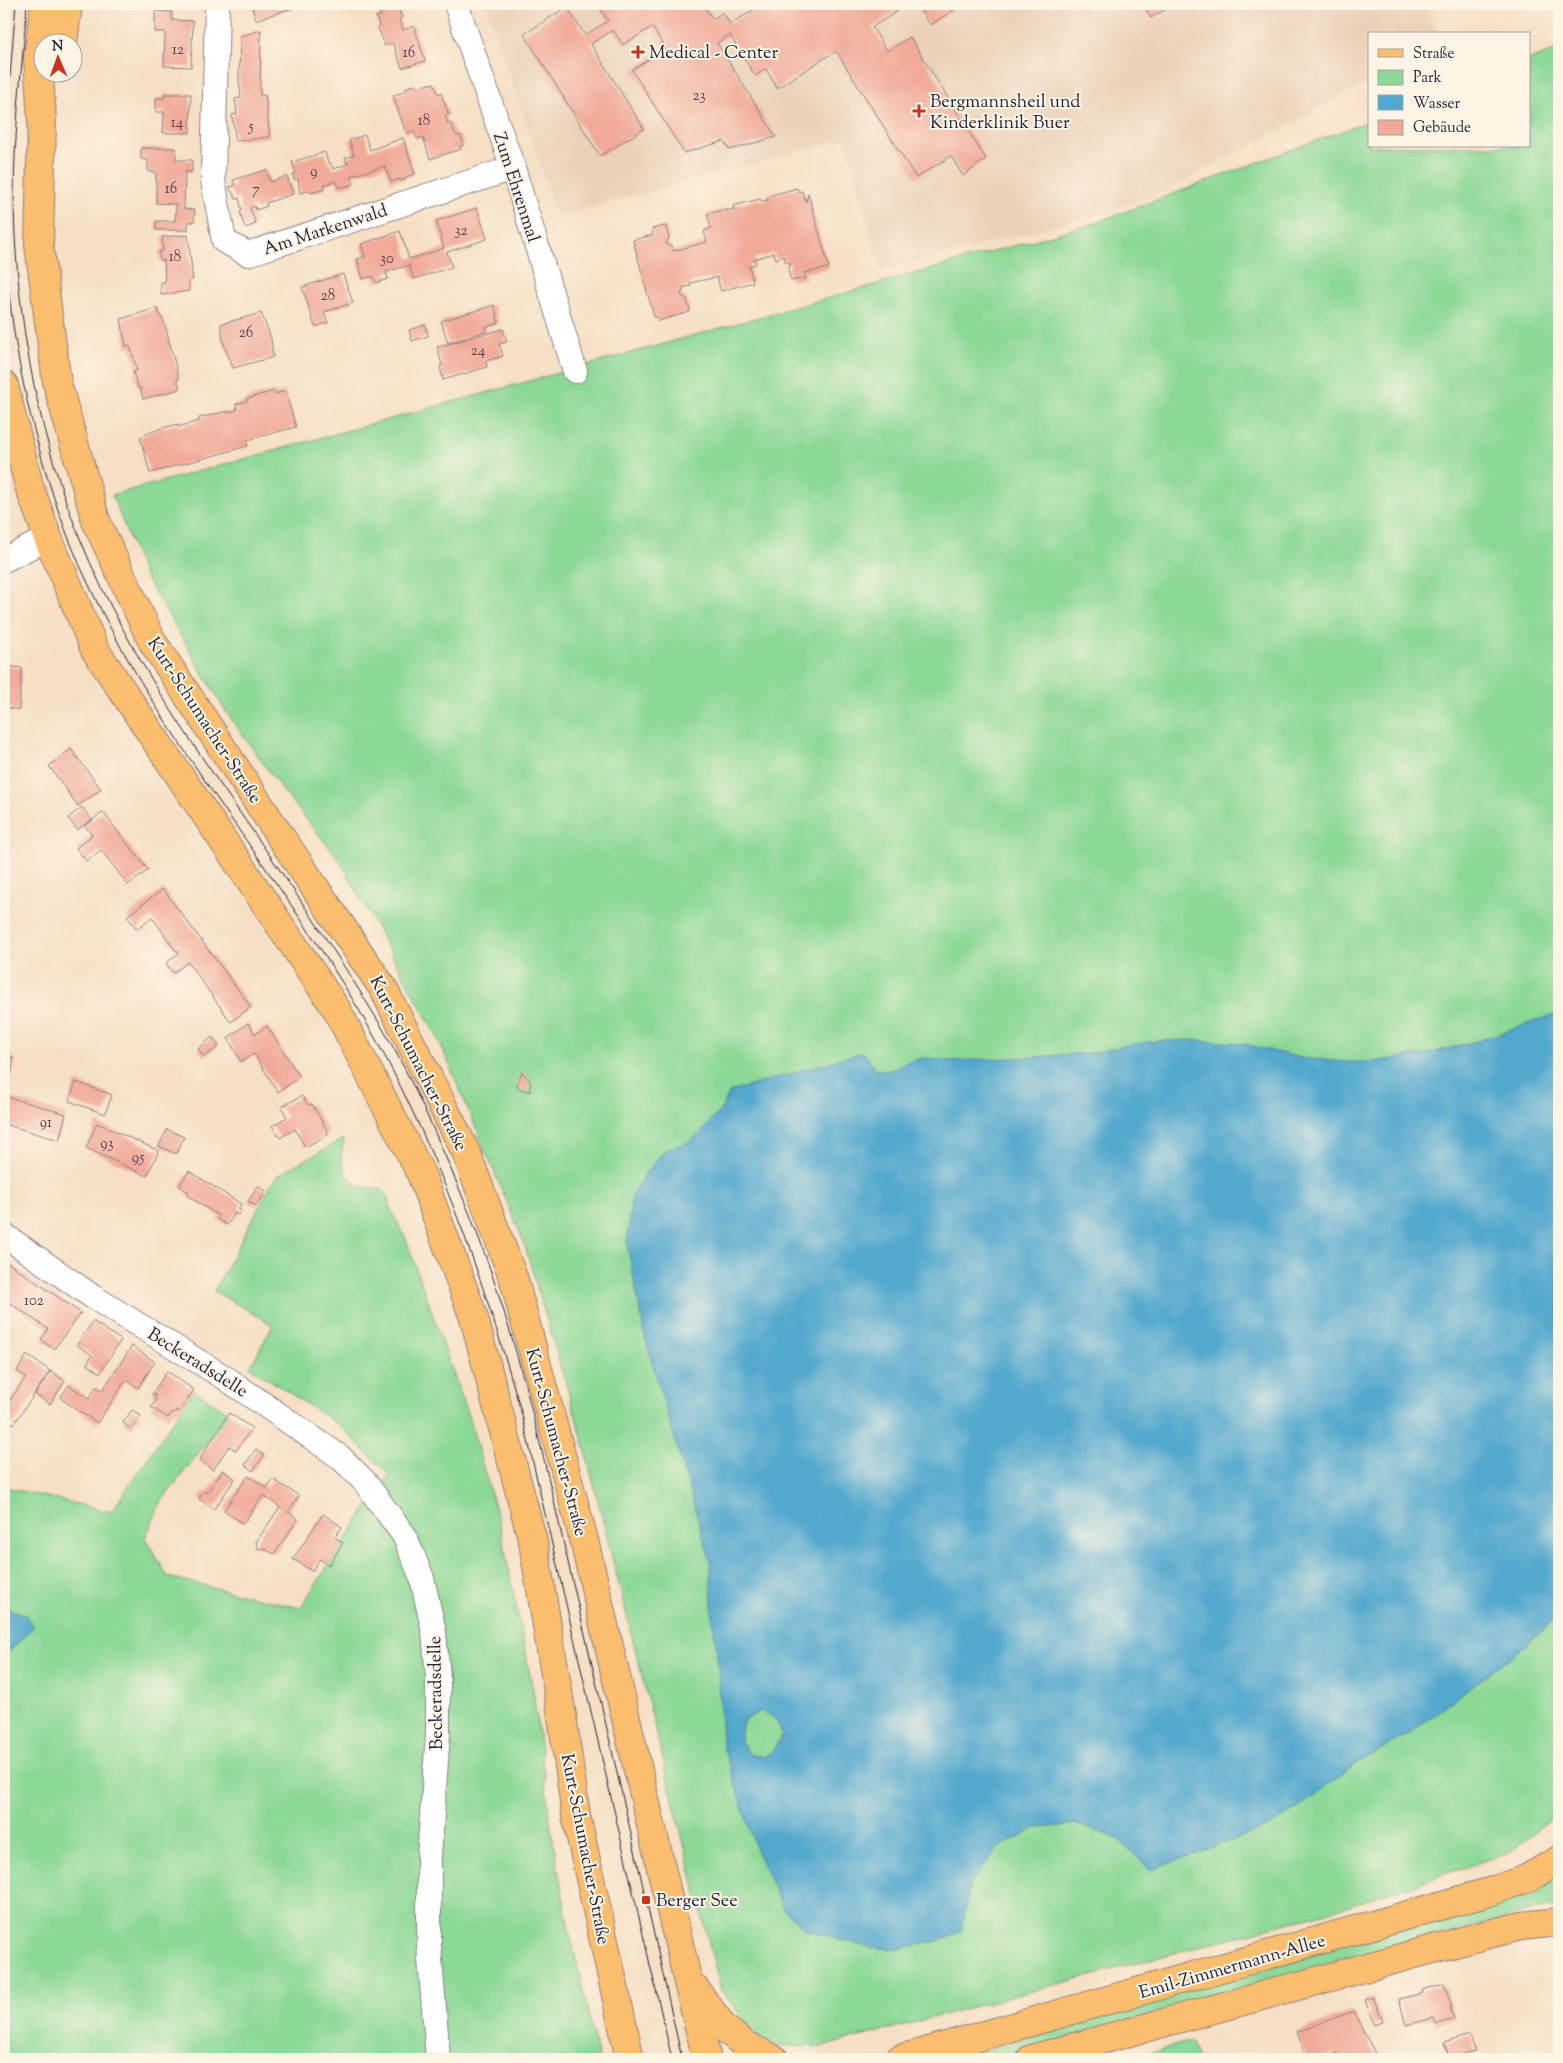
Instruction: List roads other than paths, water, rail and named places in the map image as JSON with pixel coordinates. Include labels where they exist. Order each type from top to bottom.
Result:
[{"type":"main road","name":"Kurt-Schumacher-Straße","points":[[44,4],[38,58],[42,120],[39,245],[57,383],[96,521],[152,641],[280,836],[383,988],[466,1152],[514,1280],[578,1521],[708,2059]]},
{"type":"main road","points":[[64,32],[68,4]]},
{"type":"main road","name":"Kurt-Schumacher-Straße","points":[[42,120],[54,82]]},
{"type":"main road","name":"Kurt-Schumacher-Straße","points":[[4,385],[29,486],[48,538],[96,650],[337,1010],[421,1174],[474,1318],[533,1542],[562,1716],[576,1815],[630,2059]]},
{"type":"main road","name":"Emil-Zimmermann-Allee","points":[[900,2059],[1489,1892],[1528,1878],[1559,1860]]},
{"type":"main road","name":"Emil-Zimmermann-Allee","points":[[1031,2059],[1477,1937],[1522,1926],[1559,1922]]},
{"type":"main road","points":[[687,1978],[723,2027],[745,2045],[774,2059]]},
{"type":"street","name":"Am Markenwald","points":[[217,4],[213,180],[224,241],[248,254],[513,168]]},
{"type":"street","name":"Zum Ehrenmal","points":[[456,4],[513,168],[575,371]]},
{"type":"street","points":[[4,560],[48,538]]},
{"type":"street","name":"Beckeradsdelle","points":[[4,1235],[93,1297],[227,1379],[340,1457],[364,1481],[404,1535],[422,1578],[434,1632],[438,1678],[438,1734],[429,1858],[429,1946],[438,2059]]},
{"type":"water","name":"Berger See","points":[[1559,1013],[1559,1617],[1516,1653],[1408,1734],[1352,1766],[1299,1808],[1268,1827],[1151,1870],[1118,1839],[1106,1834],[1075,1824],[1033,1829],[998,1848],[970,1883],[961,1931],[938,1941],[898,1949],[867,1947],[805,1929],[784,1910],[757,1852],[722,1743],[710,1560],[646,1341],[627,1243],[632,1194],[644,1175],[666,1149],[687,1143],[701,1133],[722,1108],[730,1092],[863,1052],[877,1070],[888,1071],[923,1058],[951,1061],[1033,1057],[1092,1053],[1157,1041],[1196,1040],[1245,1044],[1300,1058],[1372,1062],[1427,1054],[1481,1040]],"holes":[[[761,1711],[776,1719],[782,1735],[774,1749],[764,1757],[750,1755],[740,1740],[743,1721]]]},
{"type":"water","points":[[4,1607],[26,1615],[33,1627],[4,1657]]},
{"type":"tram line","points":[[16,4],[5,162],[6,258],[16,347],[28,406],[43,464],[79,564],[113,632],[151,698],[192,762],[279,887],[362,1015],[412,1111],[455,1210],[491,1312],[522,1415],[672,2059]]},
{"type":"tram line","points":[[27,4],[15,148],[15,235],[27,350],[43,426],[54,463],[79,536],[101,587],[127,636],[184,730],[309,913],[380,1024],[424,1107],[479,1239],[511,1334],[537,1430],[682,2059]]},
{"type":"place","name":"Medical - Center","points":[[638,52]]},
{"type":"place","name":"Bergmannsheil und Kinderklinik Buer","points":[[919,111]]},
{"type":"place","name":"Berger See","points":[[646,1900]]}]
